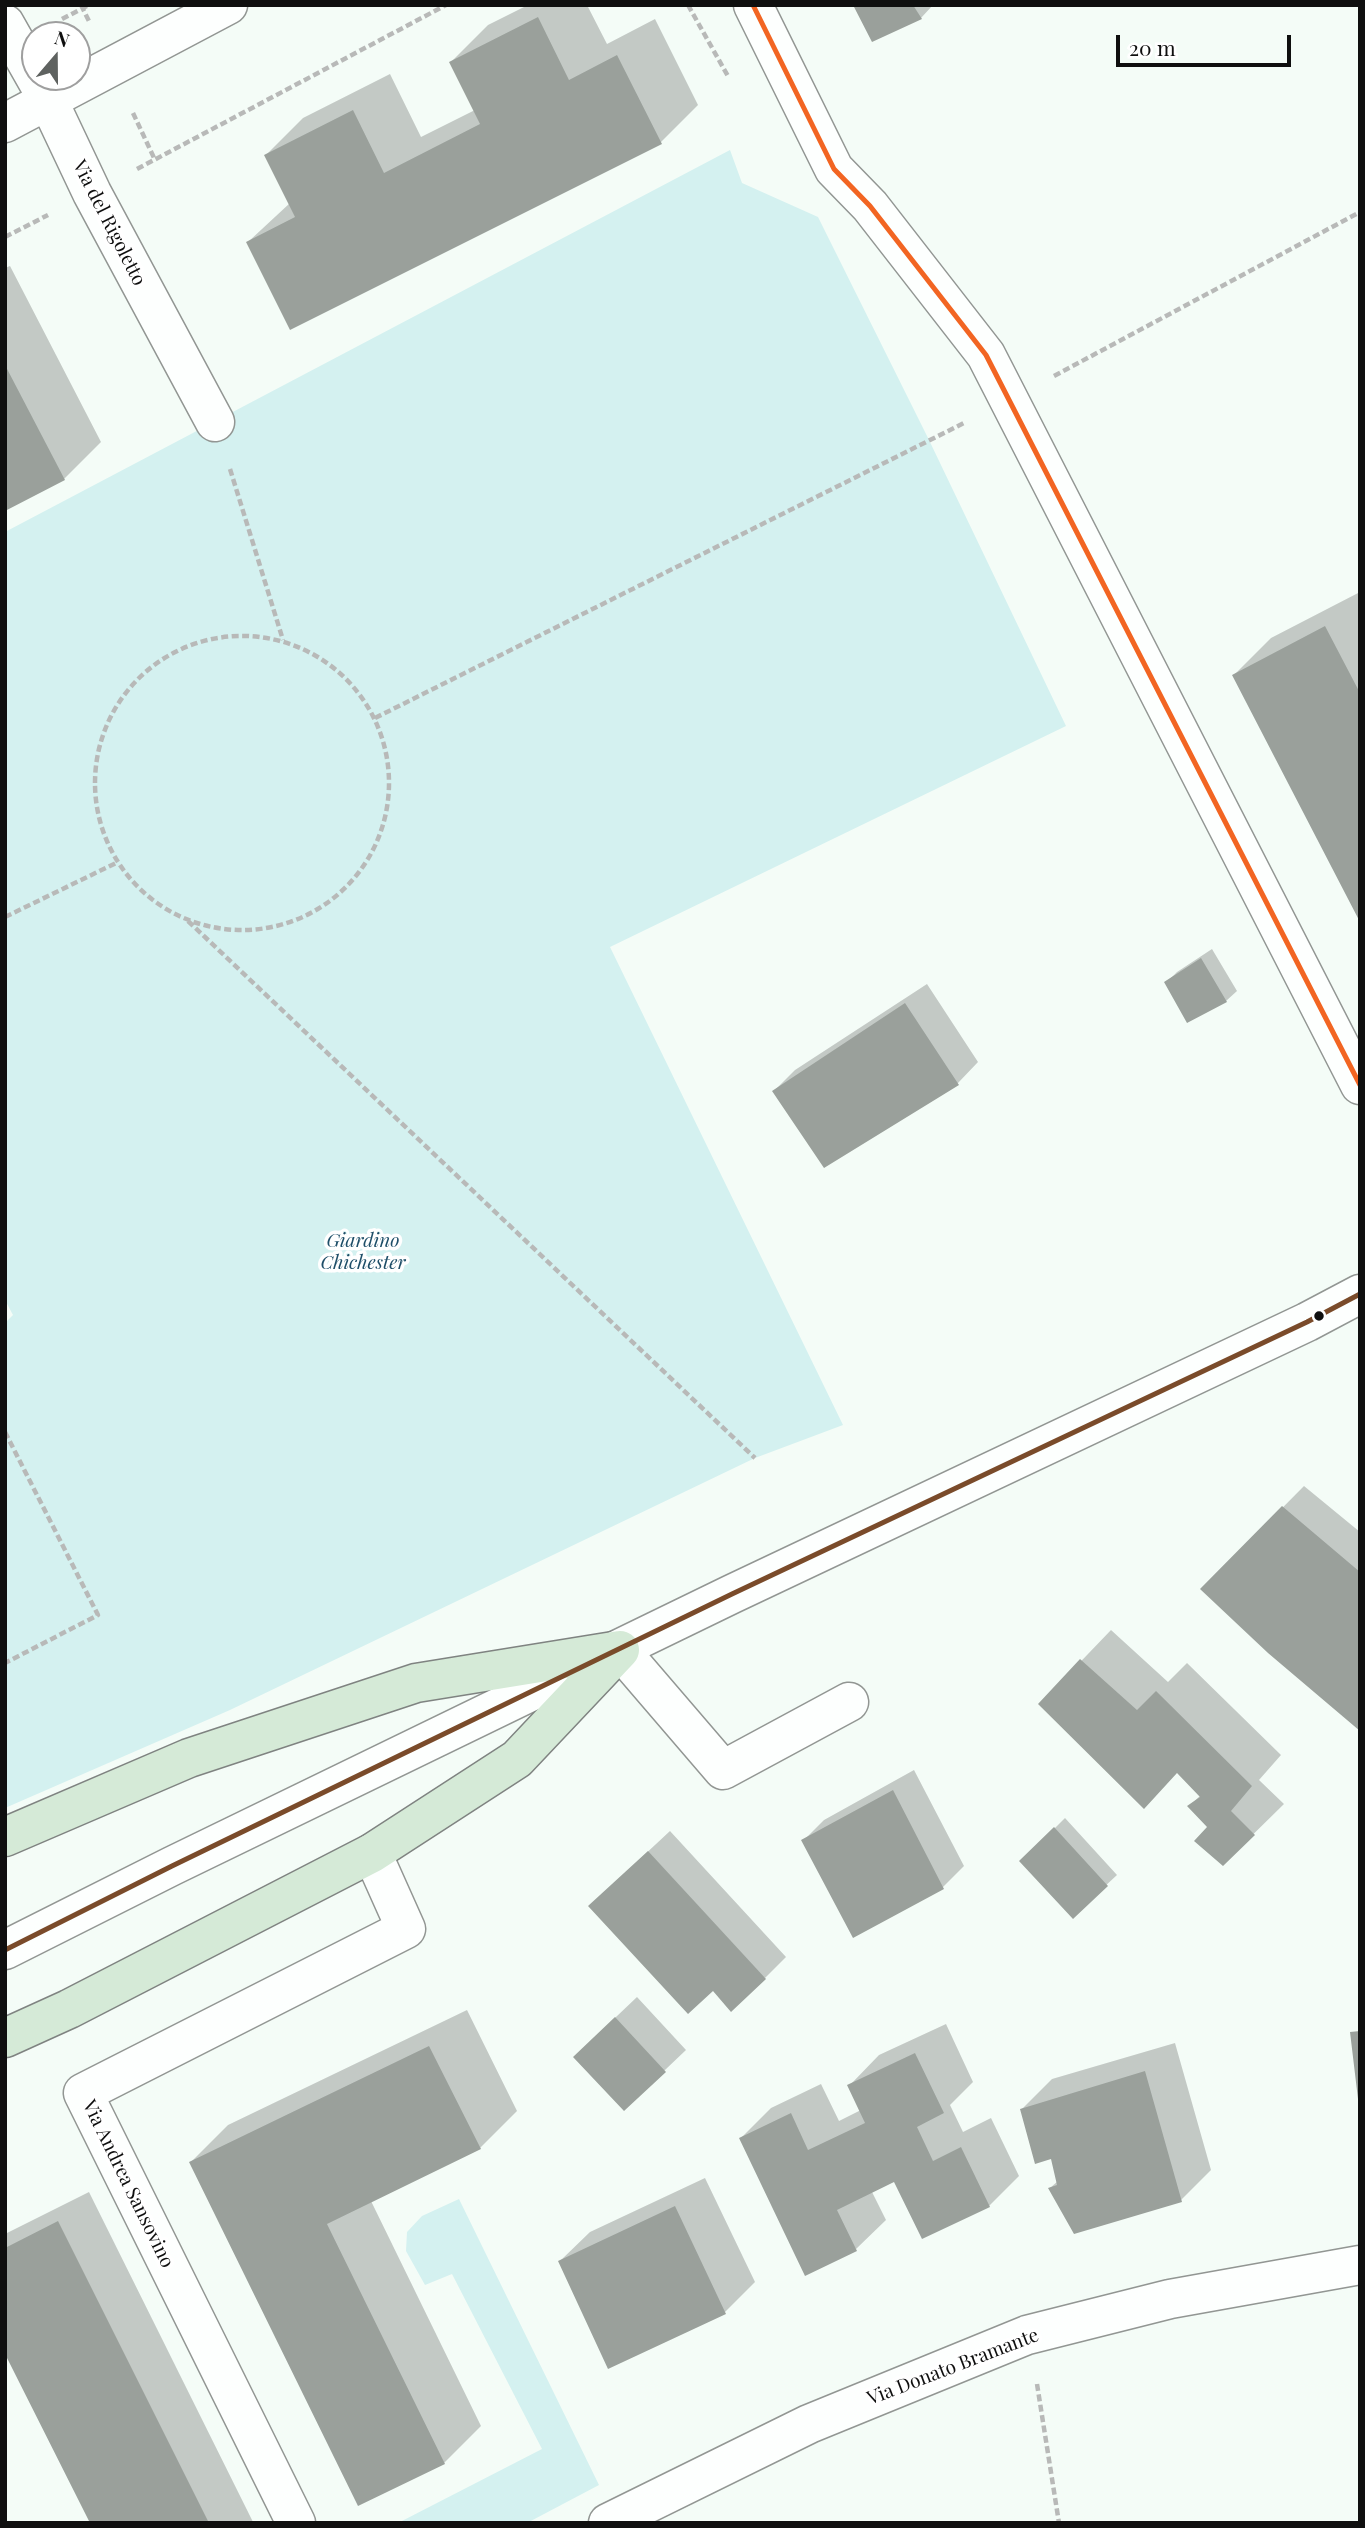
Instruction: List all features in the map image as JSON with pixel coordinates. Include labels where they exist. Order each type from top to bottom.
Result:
[{"type":"highway","points":[[5,1837],[189,1759],[416,1683],[620,1650]]},
{"type":"highway","points":[[5,2038],[69,2009],[372,1853],[517,1759],[620,1650]]},
{"type":"street","points":[[5,122],[228,5]]},
{"type":"street","points":[[753,5],[834,169],[870,206],[986,355],[1358,1079]]},
{"type":"street","name":"Via del Rigoletto","points":[[5,24],[48,100],[92,193],[215,422]]},
{"type":"street","points":[[5,1950],[184,1860],[732,1594],[1307,1322],[1360,1294]]},
{"type":"street","points":[[620,1650],[723,1770],[849,1702]]},
{"type":"street","name":"Via Andrea Sansovino","points":[[296,2523],[83,2093],[406,1929],[372,1853]]},
{"type":"street","name":"Via Donato Bramante","points":[[608,2523],[809,2424],[1027,2335],[1170,2299],[1360,2265]]},
{"type":"path","points":[[5,237],[446,5]]},
{"type":"path","points":[[688,5],[734,87]]},
{"type":"path","points":[[375,718],[962,424],[1360,212]]},
{"type":"path","points":[[956,412],[968,436]]},
{"type":"path","points":[[215,422],[283,640]]},
{"type":"path","points":[[187,921],[237,932],[288,924],[332,901],[367,864],[387,818],[390,767],[375,718],[352,684],[321,657],[283,640],[232,635],[183,647],[140,675],[109,716],[94,765],[97,816],[117,863],[147,898],[187,921],[755,1458]]},
{"type":"path","points":[[5,917],[117,863]]},
{"type":"path","points":[[5,1432],[98,1615],[5,1663]]},
{"type":"path","points":[[1027,2335],[1059,2523]]},
{"type":"green space","name":"Giardino Chichester","points":[[730,150],[742,183],[818,217],[929,440],[1066,726],[610,947],[843,1425],[755,1458],[230,1710],[5,1808],[5,1323],[13,1315],[5,1300],[5,532]]},
{"type":"green space","points":[[459,2199],[599,2485],[527,2523],[398,2523],[542,2449],[452,2274],[425,2285],[406,2251],[407,2232],[422,2216]]},
{"type":"building","points":[[853,5],[913,5],[922,19],[872,42]]},
{"type":"building","points":[[538,17],[569,80],[617,55],[662,144],[290,330],[246,242],[295,217],[264,155],[353,110],[384,173],[480,124],[449,62]]},
{"type":"building","points":[[5,365],[65,480],[5,511]]},
{"type":"building","points":[[1325,626],[1360,693],[1360,922],[1232,675]]},
{"type":"building","points":[[1201,958],[1227,1002],[1187,1023],[1164,982]]},
{"type":"building","points":[[905,1003],[959,1085],[824,1168],[772,1091]]},
{"type":"building","points":[[1282,1506],[1360,1572],[1360,1731],[1268,1653],[1200,1589]]},
{"type":"building","points":[[1080,1659],[1137,1710],[1156,1691],[1252,1786],[1231,1811],[1255,1835],[1223,1866],[1194,1841],[1207,1827],[1187,1806],[1200,1797],[1177,1773],[1144,1809],[1038,1704]]},
{"type":"building","points":[[893,1790],[944,1889],[853,1938],[801,1840]]},
{"type":"building","points":[[1054,1827],[1108,1886],[1073,1919],[1019,1861]]},
{"type":"building","points":[[648,1851],[766,1979],[731,2012],[713,1991],[688,2014],[588,1906]]},
{"type":"building","points":[[615,2017],[666,2072],[624,2111],[573,2057]]},
{"type":"building","points":[[1360,2031],[1360,2098],[1358,2099],[1350,2032]]},
{"type":"building","points":[[429,2046],[481,2149],[327,2224],[445,2464],[358,2506],[189,2162]]},
{"type":"building","points":[[915,2053],[944,2113],[917,2127],[933,2161],[961,2147],[990,2207],[922,2239],[894,2182],[837,2210],[857,2251],[805,2276],[739,2138],[791,2113],[808,2150],[865,2123],[847,2085]]},
{"type":"building","points":[[1145,2071],[1182,2202],[1074,2234],[1048,2188],[1057,2185],[1051,2159],[1035,2164],[1020,2109]]},
{"type":"building","points":[[675,2206],[726,2314],[608,2369],[558,2261]]},
{"type":"building","points":[[58,2221],[209,2523],[90,2523],[5,2354],[5,2248]]},
{"type":"transit line","points":[[753,5],[834,169],[870,206],[986,355],[1360,1085]]},
{"type":"transit line","points":[[5,1950],[732,1594],[1307,1322],[1360,1294]]}]
